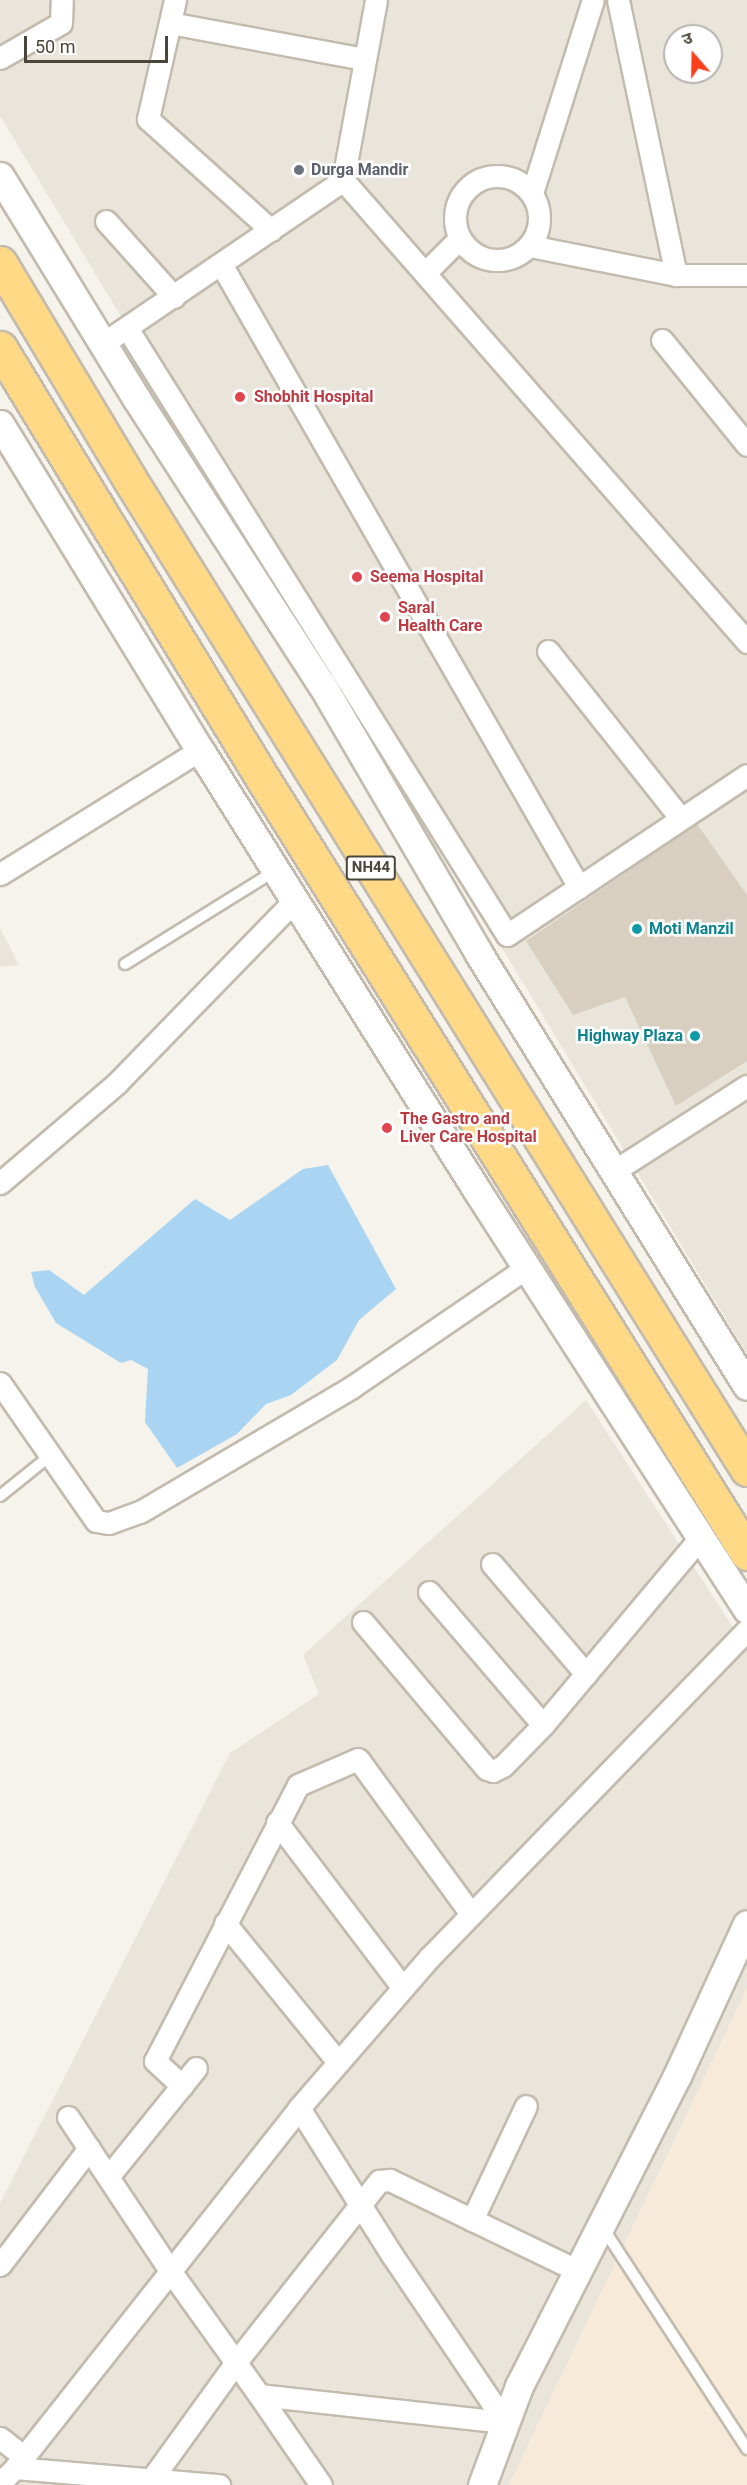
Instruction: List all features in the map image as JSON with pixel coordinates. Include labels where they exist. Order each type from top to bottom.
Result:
[{"type":"highway","name":"NH44","points":[[0,264],[141,498],[747,1469]]},
{"type":"highway","name":"NH44","points":[[0,348],[263,779],[747,1553]]},
{"type":"street","points":[[0,58],[61,23],[62,0]]},
{"type":"street","points":[[175,0],[148,119],[271,230]]},
{"type":"street","points":[[105,342],[343,180],[376,0]]},
{"type":"street","points":[[532,193],[593,0]]},
{"type":"street","points":[[618,0],[676,274]]},
{"type":"street","points":[[170,23],[365,59]]},
{"type":"street","points":[[502,175],[522,183],[532,193],[539,207],[540,226],[530,246],[510,259],[488,260],[464,246],[459,238],[454,213],[462,193],[481,178],[502,175]]},
{"type":"street","points":[[0,176],[105,342],[136,398],[321,685],[479,954],[747,1386]]},
{"type":"street","points":[[343,180],[426,272],[747,642]]},
{"type":"street","points":[[106,222],[174,297]]},
{"type":"street","points":[[426,272],[459,238]]},
{"type":"street","points":[[530,246],[676,274],[747,275]]},
{"type":"street","points":[[221,264],[579,887]]},
{"type":"street","points":[[127,328],[507,935],[747,775]]},
{"type":"street","points":[[662,340],[747,445]]},
{"type":"street","points":[[0,424],[275,870],[747,1609]]},
{"type":"street","points":[[548,651],[681,819]]},
{"type":"street","points":[[0,874],[200,750]]},
{"type":"street","points":[[0,1183],[117,1083],[294,900]]},
{"type":"street","points":[[614,1171],[747,1086]]},
{"type":"street","points":[[0,1383],[96,1521],[109,1523],[140,1512],[352,1387],[527,1267]]},
{"type":"street","points":[[363,1622],[487,1769],[493,1771],[503,1766],[543,1725],[701,1537]]},
{"type":"street","points":[[492,1564],[586,1674]]},
{"type":"street","points":[[429,1592],[543,1725]]},
{"type":"street","points":[[13,2469],[338,2062],[471,1914],[747,1629]]},
{"type":"street","points":[[182,2086],[155,2061],[298,1785],[358,1759],[471,1914]]},
{"type":"street","points":[[277,1822],[403,1988]]},
{"type":"street","points":[[225,1923],[338,2062]]},
{"type":"street","points":[[482,2485],[519,2386],[677,2076],[747,1924]]},
{"type":"street","points":[[108,2177],[196,2068]]},
{"type":"street","points":[[472,2220],[526,2106]]},
{"type":"street","points":[[299,2108],[392,2255],[505,2422]]},
{"type":"street","points":[[68,2117],[171,2272],[321,2485]]},
{"type":"street","points":[[0,2265],[89,2148]]},
{"type":"street","points":[[151,2480],[236,2362],[375,2184],[386,2179],[578,2271]]},
{"type":"street","points":[[259,2395],[505,2422]]},
{"type":"street","points":[[0,2438],[13,2469]]},
{"type":"street","points":[[13,2469],[120,2482],[151,2480],[219,2485]]},
{"type":"lane","points":[[125,964],[275,870]]},
{"type":"lane","points":[[0,1496],[51,1455]]},
{"type":"lane","points":[[601,2226],[747,2449]]},
{"type":"shaded area","points":[[0,0],[747,0],[747,1354],[0,116]]},
{"type":"shaded area","points":[[0,928],[19,965],[0,967]]},
{"type":"shaded area","points":[[586,1400],[747,1649],[747,1989],[509,2485],[0,2485],[0,2203],[230,1753],[319,1694],[303,1655]]},
{"type":"shaded area","points":[[747,1989],[747,2485],[509,2485]]},
{"type":"water","points":[[328,1165],[396,1289],[359,1320],[337,1360],[291,1395],[266,1404],[237,1434],[177,1468],[145,1422],[148,1369],[131,1360],[121,1363],[56,1323],[35,1287],[31,1272],[49,1270],[84,1295],[195,1199],[230,1220],[303,1169]]},
{"type":"building","name":"Moti Manzil","points":[[697,824],[747,895],[747,1061],[676,1106],[625,997],[573,1015],[526,941]]},
{"type":"place","name":"Durga Mandir","points":[[299,170]]},
{"type":"place","name":"Shobhit Hospital","points":[[240,397]]},
{"type":"place","name":"Seema Hospital","points":[[357,577]]},
{"type":"place","name":"Saral Health Care","points":[[385,617]]},
{"type":"place","name":"Moti Manzil","points":[[637,929]]},
{"type":"place","name":"Highway Plaza","points":[[695,1036]]},
{"type":"place","name":"The Gastro and Liver Care Hospital","points":[[387,1128]]}]
